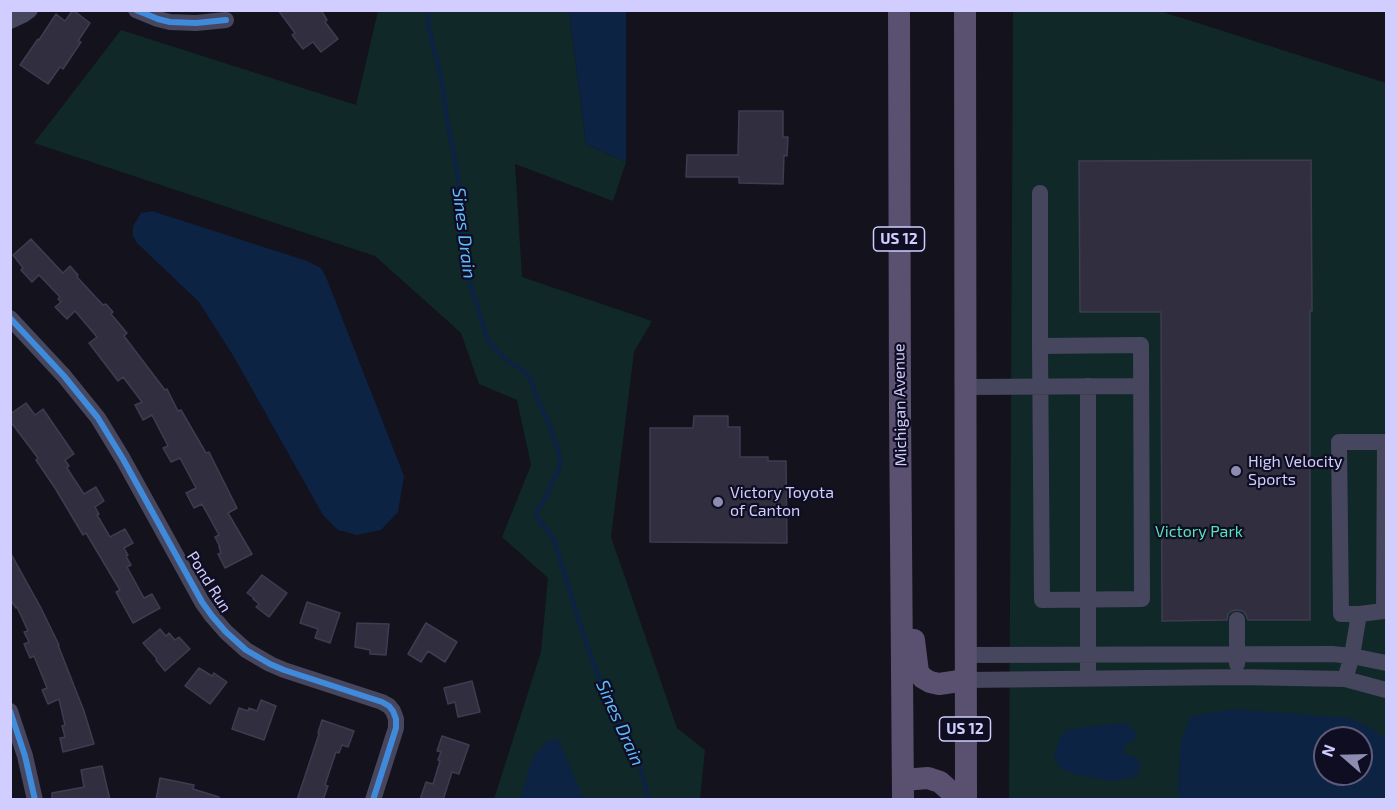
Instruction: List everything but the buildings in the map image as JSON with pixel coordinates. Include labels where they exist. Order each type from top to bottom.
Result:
[{"type":"main road","name":"Michigan Avenue","points":[[898,10],[903,790]]},
{"type":"main road","name":"US 12","points":[[965,10],[966,800]]},
{"type":"main road","points":[[901,482],[914,495],[914,646],[918,672],[923,678],[939,684],[966,680]]},
{"type":"main road","points":[[903,790],[928,778],[940,782],[960,800]]},
{"type":"street","points":[[10,21],[30,10]]},
{"type":"street","points":[[136,10],[170,22],[196,23],[226,20]]},
{"type":"street","points":[[1040,193],[1040,346],[1042,600],[1142,599],[1141,345],[1040,346]]},
{"type":"street","name":"Pond Run","points":[[10,318],[64,376],[98,418],[202,602],[226,632],[246,650],[270,664],[382,702],[393,711],[396,728],[373,800]]},
{"type":"street","points":[[1088,386],[1088,678]]},
{"type":"street","points":[[966,387],[1141,386]]},
{"type":"street","points":[[1339,442],[1385,442],[1384,611],[1359,614],[1341,614],[1339,442]]},
{"type":"street","points":[[1345,679],[1353,656],[1359,614]]},
{"type":"street","points":[[1237,620],[1238,677]]},
{"type":"street","points":[[966,655],[1332,654],[1386,663]]},
{"type":"street","points":[[966,680],[1238,677],[1345,679],[1386,690]]},
{"type":"street","points":[[10,711],[25,756],[35,800]]},
{"type":"green space","points":[[378,11],[569,11],[586,144],[626,162],[613,201],[515,164],[522,277],[652,321],[634,352],[611,537],[677,728],[705,750],[700,799],[494,799],[541,652],[548,578],[502,537],[531,465],[517,400],[479,384],[461,333],[375,256],[34,143],[121,30],[356,105]]},
{"type":"green space","name":"Victory Park","points":[[1013,11],[1160,11],[1386,83],[1386,799],[1009,800]]},
{"type":"water","points":[[569,11],[626,11],[626,162],[586,144]]},
{"type":"water","points":[[152,211],[307,261],[321,268],[404,476],[398,512],[381,530],[357,535],[338,530],[323,515],[234,357],[199,302],[137,243],[133,236],[133,226],[141,213]]},
{"type":"water","points":[[1233,709],[1349,718],[1368,726],[1313,726],[1313,786],[1373,786],[1373,729],[1386,739],[1386,799],[1180,799],[1178,788],[1181,740],[1191,716]]},
{"type":"water","points":[[1125,723],[1132,727],[1137,736],[1124,746],[1124,754],[1133,756],[1140,762],[1138,776],[1112,781],[1078,775],[1060,768],[1054,755],[1060,737],[1068,729]]},
{"type":"water","points":[[558,739],[584,799],[520,799],[533,757],[547,741]]},
{"type":"waterway","name":"Sines Drain","points":[[428,10],[429,29],[443,86],[446,115],[457,170],[466,270],[488,341],[504,358],[525,372],[531,380],[557,446],[560,461],[558,471],[545,499],[537,510],[537,518],[553,537],[586,643],[611,710],[637,754],[649,800]]},
{"type":"cycle path","points":[[136,10],[170,22],[196,23],[226,20]]},
{"type":"cycle path","points":[[10,318],[64,376],[98,418],[202,602],[226,632],[246,650],[270,664],[382,702],[393,711],[396,728],[373,800]]},
{"type":"cycle path","points":[[10,711],[25,756],[35,800]]},
{"type":"place","name":"High Velocity Sports","points":[[1236,471]]},
{"type":"place","name":"Victory Toyota of Canton","points":[[718,502]]}]
